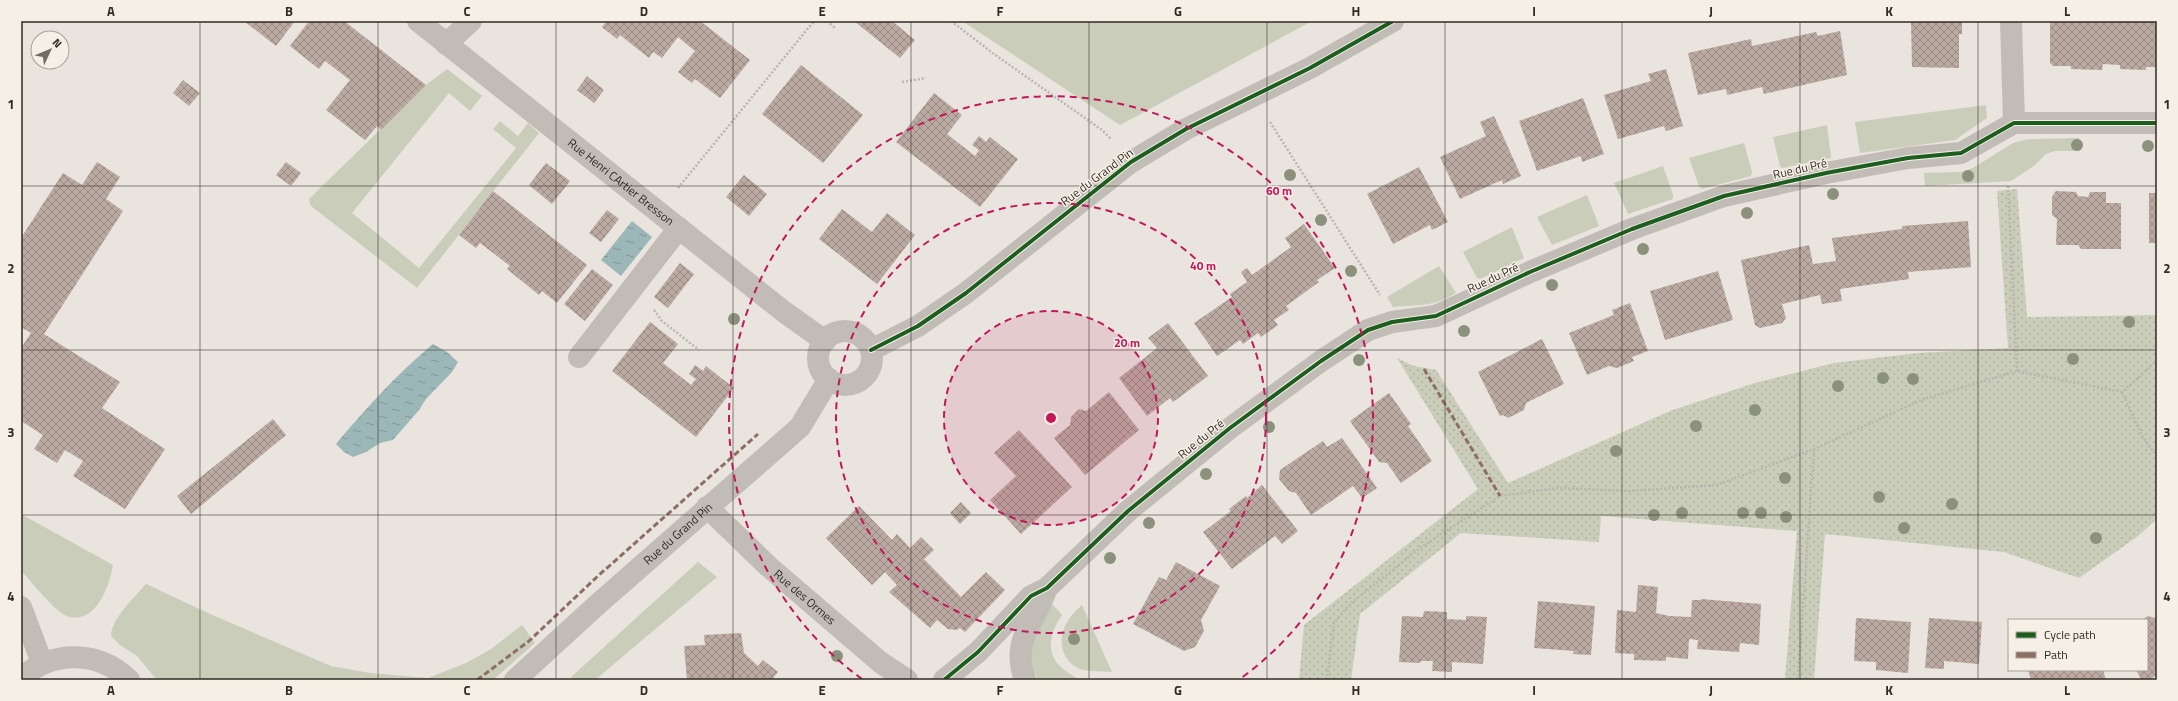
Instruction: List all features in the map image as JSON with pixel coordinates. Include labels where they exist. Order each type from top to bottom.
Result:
[{"type":"street","name":"Rue Henri CArtier Bresson","points":[[418,21],[783,311],[825,341]]},
{"type":"street","points":[[446,44],[471,21]]},
{"type":"street","name":"Rue du Grand Pin","points":[[871,350],[918,326],[966,293],[1131,162],[1186,129],[1310,68],[1392,21]]},
{"type":"street","points":[[2011,21],[2014,123],[2157,124]]},
{"type":"street","name":"Rue du Pré","points":[[944,680],[978,652],[1031,596],[1047,588],[1128,511],[1218,438],[1321,361],[1368,330],[1392,322],[1436,316],[1530,272],[1632,229],[1724,196],[1826,173],[1908,158],[1961,154],[2014,123]]},
{"type":"street","points":[[578,357],[679,228]]},
{"type":"street","points":[[841,331],[850,331],[859,335],[867,341],[871,350],[870,368],[865,377],[857,382],[838,384],[830,379],[819,366],[818,357],[825,341],[832,334],[841,331]]},
{"type":"street","name":"Rue du Grand Pin","points":[[515,680],[707,507],[800,427],[830,379]]},
{"type":"street","name":"Rue des Ormes","points":[[707,507],[780,576],[880,662],[908,680]]},
{"type":"street","name":"Rue du Pré","points":[[1025,680],[1021,659],[1025,630],[1040,606],[1047,588]]},
{"type":"street","points":[[21,608],[42,663]]},
{"type":"street","points":[[21,678],[42,663],[62,657],[82,657],[112,666],[129,680]]},
{"type":"path","points":[[676,191],[814,21]]},
{"type":"path","points":[[827,21],[835,28]]},
{"type":"path","points":[[951,21],[994,54],[1102,130],[1112,140]]},
{"type":"path","points":[[902,82],[926,78]]},
{"type":"path","points":[[1269,122],[1380,295]]},
{"type":"path","points":[[2008,186],[2017,371]]},
{"type":"path","points":[[650,305],[662,321],[699,350]]},
{"type":"path","points":[[2122,392],[2157,361]]},
{"type":"path","points":[[1326,680],[1334,623],[1350,604],[1420,548],[1500,496],[1558,488],[1629,491],[1717,485],[1814,449],[1921,400],[2017,371],[2122,392]]},
{"type":"path","points":[[2122,392],[2143,438],[2157,456]]},
{"type":"path","points":[[1798,680],[1814,449]]},
{"type":"green space","points":[[962,21],[1312,21],[1120,125]]},
{"type":"green space","points":[[447,69],[482,96],[470,111],[449,93],[352,213],[419,268],[516,148],[493,129],[500,121],[518,136],[528,123],[539,133],[417,288],[311,206],[309,199],[426,85]]},
{"type":"green space","points":[[1986,105],[1987,118],[1955,140],[1860,153],[1855,122]]},
{"type":"green space","points":[[1827,125],[1831,158],[1782,168],[1780,166],[1773,137]]},
{"type":"green space","points":[[2079,138],[2080,151],[2055,151],[2046,154],[2035,165],[2011,181],[1925,186],[1924,173],[1961,172],[1973,168],[2013,143],[2029,139]]},
{"type":"green space","points":[[1744,143],[1752,172],[1751,176],[1702,189],[1699,186],[1689,158]]},
{"type":"green space","points":[[1663,166],[1673,199],[1628,214],[1614,183]]},
{"type":"green space","points":[[2017,189],[2027,317],[2157,315],[2157,519],[2138,536],[2079,578],[2004,552],[1825,534],[1814,680],[1785,680],[1797,531],[1601,516],[1599,542],[1461,533],[1360,614],[1351,680],[1299,680],[1304,625],[1478,489],[1397,358],[1414,366],[1436,370],[1508,483],[1670,411],[1755,383],[1834,363],[1918,353],[2008,348],[1997,191]]},
{"type":"green space","points":[[1587,195],[1599,226],[1552,245],[1537,217]]},
{"type":"green space","points":[[1512,227],[1524,258],[1480,279],[1477,278],[1463,252]]},
{"type":"green space","points":[[1439,266],[1456,293],[1432,303],[1393,307],[1387,297]]},
{"type":"green space","points":[[21,514],[113,565],[105,591],[95,608],[88,614],[79,617],[64,615],[45,598],[23,573],[21,569]]},
{"type":"green space","points":[[698,562],[717,577],[595,680],[575,680],[571,677]]},
{"type":"green space","points":[[146,584],[210,614],[331,666],[370,673],[428,678],[466,663],[491,649],[522,625],[535,643],[493,680],[157,680],[137,656],[120,645],[111,636],[112,629],[119,616]]},
{"type":"green space","points":[[1052,604],[1062,615],[1052,636],[1052,654],[1062,668],[1082,680],[1038,680],[1030,665],[1032,633]]},
{"type":"green space","points":[[1082,605],[1112,672],[1080,669],[1073,665],[1064,654],[1062,640],[1065,626],[1072,615]]},
{"type":"water","points":[[632,221],[652,237],[621,276],[601,260]]},
{"type":"water","points":[[433,344],[447,352],[458,362],[452,372],[426,399],[419,410],[393,440],[380,443],[366,452],[353,457],[344,452],[336,444],[382,392]]},
{"type":"building","points":[[244,21],[295,21],[276,46]]},
{"type":"building","points":[[309,21],[344,21],[426,85],[381,130],[377,126],[365,140],[326,110],[350,80],[325,61],[319,69],[290,46]]},
{"type":"building","points":[[607,21],[700,21],[750,60],[720,98],[695,79],[692,83],[678,72],[695,51],[678,37],[662,58],[653,52],[649,58],[620,35],[617,39],[602,27]]},
{"type":"building","points":[[854,21],[892,21],[915,40],[900,58]]},
{"type":"building","points":[[1911,21],[1962,21],[1962,34],[1959,34],[1959,68],[1912,67]]},
{"type":"building","points":[[2050,21],[2157,21],[2157,67],[2146,67],[2146,70],[2120,69],[2120,65],[2103,64],[2102,70],[2071,69],[2071,66],[2053,66],[2050,63]]},
{"type":"building","points":[[1840,31],[1847,75],[1764,94],[1762,87],[1727,95],[1726,89],[1698,95],[1688,53],[1751,39],[1752,46],[1816,32],[1818,36]]},
{"type":"building","points":[[801,65],[863,115],[823,163],[762,114]]},
{"type":"building","points":[[1666,69],[1683,126],[1666,131],[1664,126],[1618,139],[1604,95],[1651,81],[1648,74]]},
{"type":"building","points":[[587,76],[604,90],[594,103],[577,90]]},
{"type":"building","points":[[183,80],[200,93],[189,106],[173,93]]},
{"type":"building","points":[[934,93],[962,115],[947,134],[975,156],[979,150],[972,145],[979,136],[986,142],[990,137],[1018,159],[980,207],[896,142]]},
{"type":"building","points":[[1583,98],[1604,154],[1582,162],[1581,156],[1537,171],[1519,121]]},
{"type":"building","points":[[1494,116],[1521,176],[1503,184],[1502,180],[1460,199],[1440,157],[1486,136],[1480,122]]},
{"type":"building","points":[[97,162],[120,177],[106,199],[123,211],[44,334],[120,382],[102,408],[165,449],[125,509],[73,476],[83,461],[65,450],[57,463],[34,449],[43,435],[21,421],[21,348],[31,333],[21,327],[21,238],[63,173],[82,185]]},
{"type":"building","points":[[286,162],[301,173],[291,186],[276,175]]},
{"type":"building","points":[[546,163],[570,181],[552,204],[529,185]]},
{"type":"building","points":[[1419,167],[1448,222],[1432,230],[1430,225],[1393,244],[1367,194]]},
{"type":"building","points":[[744,175],[767,194],[749,216],[726,197]]},
{"type":"building","points":[[493,191],[587,265],[557,303],[542,291],[539,295],[507,269],[510,266],[480,243],[476,248],[459,235]]},
{"type":"building","points":[[2056,191],[2076,192],[2078,196],[2088,197],[2090,192],[2106,192],[2106,203],[2121,203],[2121,249],[2081,249],[2078,245],[2056,245],[2057,219],[2052,215],[2052,197]]},
{"type":"building","points":[[2149,193],[2157,193],[2157,243],[2149,243]]},
{"type":"building","points":[[842,209],[872,232],[887,213],[915,235],[877,284],[819,239]]},
{"type":"building","points":[[607,210],[619,219],[601,242],[589,233]]},
{"type":"building","points":[[1968,221],[1971,267],[1908,272],[1909,279],[1840,289],[1842,301],[1822,304],[1820,295],[1782,304],[1786,318],[1782,323],[1760,328],[1755,325],[1741,260],[1809,245],[1813,264],[1836,261],[1832,238],[1902,229],[1902,226]]},
{"type":"building","points":[[1304,224],[1335,268],[1317,280],[1319,282],[1286,306],[1289,310],[1274,320],[1278,325],[1261,337],[1258,333],[1243,344],[1240,340],[1217,356],[1194,323],[1232,297],[1230,294],[1247,282],[1241,272],[1247,268],[1252,275],[1291,247],[1285,238]]},
{"type":"building","points":[[680,263],[694,274],[668,308],[654,297]]},
{"type":"building","points":[[592,269],[613,285],[585,321],[564,304]]},
{"type":"building","points":[[1718,271],[1733,320],[1665,340],[1650,291]]},
{"type":"building","points":[[1630,303],[1648,351],[1632,357],[1634,361],[1617,368],[1609,366],[1587,375],[1569,333],[1614,315],[1612,310]]},
{"type":"building","points":[[650,322],[678,344],[663,363],[691,385],[696,379],[689,374],[695,365],[703,371],[706,366],[734,388],[696,437],[612,371]]},
{"type":"building","points":[[1168,323],[1208,376],[1173,402],[1170,398],[1147,416],[1119,378],[1157,348],[1148,338]]},
{"type":"building","points":[[1542,339],[1564,384],[1526,403],[1524,410],[1508,418],[1503,415],[1500,416],[1478,372]]},
{"type":"building","points":[[1109,392],[1139,430],[1085,475],[1054,438],[1070,425],[1071,417],[1079,409],[1086,411]]},
{"type":"building","points":[[1389,393],[1411,424],[1408,426],[1432,461],[1401,483],[1387,463],[1379,462],[1350,421]]},
{"type":"building","points":[[273,419],[286,435],[191,514],[177,496]]},
{"type":"building","points":[[1019,430],[1072,487],[1021,534],[990,500],[1016,476],[994,453]]},
{"type":"building","points":[[1342,438],[1377,488],[1362,498],[1353,486],[1311,515],[1296,493],[1289,491],[1279,479],[1280,470],[1323,441],[1327,447]]},
{"type":"building","points":[[1262,485],[1298,531],[1282,544],[1275,536],[1232,569],[1203,532],[1231,511],[1229,509],[1246,496],[1247,498]]},
{"type":"building","points":[[961,502],[971,513],[960,524],[950,513]]},
{"type":"building","points":[[859,506],[892,540],[897,534],[910,548],[921,537],[934,550],[924,559],[961,597],[986,572],[1005,590],[965,632],[960,628],[956,630],[948,629],[937,620],[930,628],[889,592],[897,585],[885,572],[872,585],[826,538]]},
{"type":"building","points":[[1176,562],[1220,586],[1201,620],[1204,631],[1195,647],[1184,651],[1133,624],[1159,577],[1166,580]]},
{"type":"building","points":[[1638,585],[1658,587],[1656,613],[1669,616],[1691,617],[1692,600],[1701,599],[1761,604],[1759,645],[1740,643],[1739,652],[1697,649],[1698,640],[1689,639],[1688,659],[1666,657],[1666,661],[1634,660],[1634,654],[1615,653],[1617,610],[1636,612]]},
{"type":"building","points":[[1538,601],[1595,606],[1591,655],[1573,654],[1574,651],[1534,648]]},
{"type":"building","points":[[1424,611],[1447,612],[1447,619],[1466,620],[1466,616],[1487,617],[1483,664],[1452,662],[1452,672],[1432,671],[1433,661],[1421,661],[1420,663],[1399,662],[1402,616],[1423,617]]},
{"type":"building","points":[[2148,616],[2155,618],[2157,617],[2157,675],[2149,680],[2142,680],[2137,671],[2148,671],[2148,619],[2144,619]]},
{"type":"building","points":[[1856,618],[1911,622],[1908,673],[1876,670],[1876,662],[1854,661]]},
{"type":"building","points":[[1929,618],[1982,622],[1979,664],[1944,661],[1944,669],[1925,668]]},
{"type":"building","points":[[741,633],[744,653],[758,666],[763,660],[778,672],[773,678],[775,680],[687,680],[684,646],[705,645],[704,635]]},
{"type":"building","points":[[2028,671],[2103,671],[2106,680],[2031,680]]},
{"type":"marked path","points":[[1424,369],[1500,496]]},
{"type":"marked path","points":[[477,680],[529,641],[599,575],[758,434]]},
{"type":"cycle path","points":[[871,350],[918,326],[966,293],[1131,162],[1186,129],[1310,68],[1393,21]]},
{"type":"cycle path","points":[[944,680],[978,652],[1031,596],[1047,588],[1128,511],[1230,428],[1321,361],[1368,330],[1392,322],[1436,316],[1530,272],[1632,229],[1724,196],[1826,173],[1908,158],[1961,153],[2014,123],[2157,123]]}]
